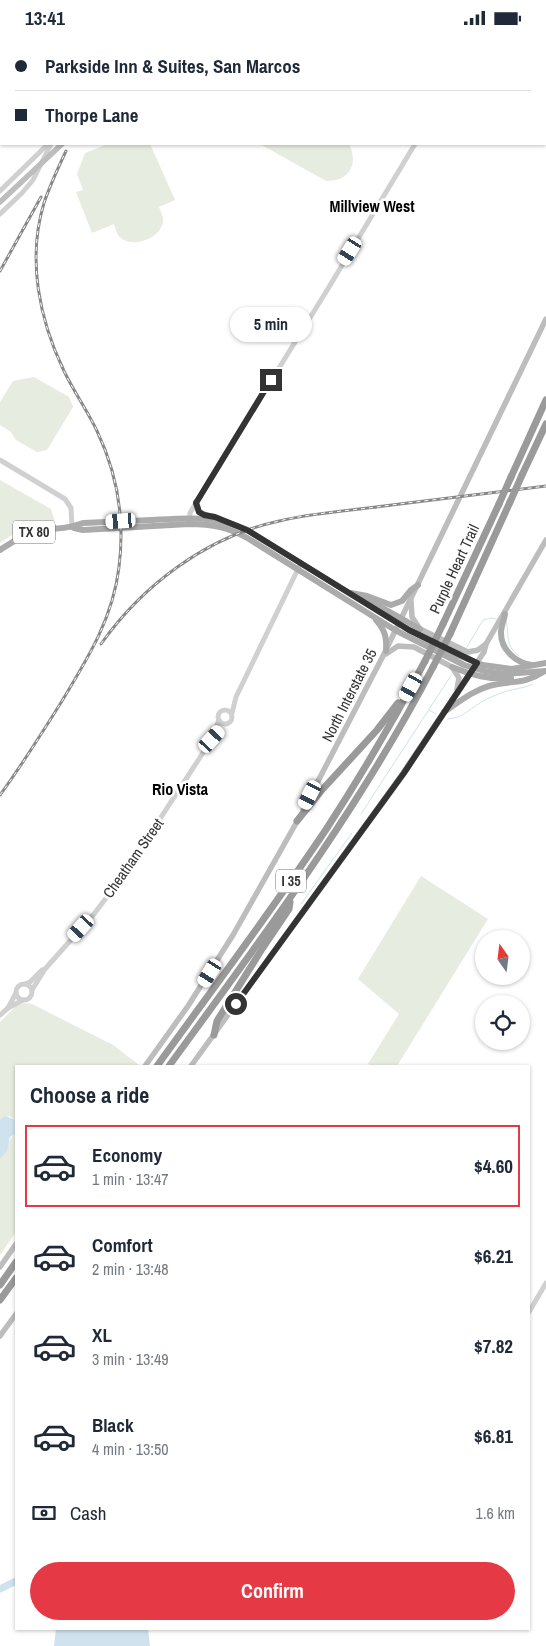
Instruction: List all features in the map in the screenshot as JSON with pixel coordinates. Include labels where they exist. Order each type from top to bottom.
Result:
[{"type":"highway","points":[[540,414],[546,396]]},
{"type":"highway","name":"Purple Heart Trail","points":[[158,1065],[279,898],[328,827],[371,758],[443,625],[546,400]]},
{"type":"highway","name":"Purple Heart Trail","points":[[170,1065],[292,897],[368,782],[450,634],[546,424]]},
{"type":"highway","points":[[297,821],[321,791],[377,730],[411,687]]},
{"type":"highway","points":[[214,1035],[217,1021],[289,909],[292,897]]},
{"type":"highway","points":[[0,1285],[15,1263]]},
{"type":"highway","points":[[0,1300],[15,1279]]},
{"type":"main road","points":[[0,201],[61,145]]},
{"type":"main road","name":"North Interstate 35","points":[[146,1065],[192,1000],[234,935],[297,821],[384,654],[546,319]]},
{"type":"main road","points":[[196,503],[197,509],[201,513],[215,517],[220,521]]},
{"type":"main road","name":"TX 80","points":[[189,521],[217,525],[234,530],[348,593],[456,661],[473,669],[506,675],[531,673],[546,668]]},
{"type":"main road","name":"TX 80","points":[[0,551],[12,542],[33,532],[44,530],[189,521],[220,521],[247,530],[315,579],[373,615],[398,624]]},
{"type":"main road","points":[[192,1065],[404,773],[484,652],[486,644],[546,540]]},
{"type":"main road","points":[[315,579],[325,582],[345,595],[359,600]]},
{"type":"main road","points":[[348,593],[368,596],[391,605],[402,601],[418,585]]},
{"type":"main road","points":[[411,599],[412,617],[420,629]]},
{"type":"main road","points":[[505,613],[501,632],[505,647],[518,661],[538,665]]},
{"type":"main road","points":[[373,615],[385,632],[387,642],[384,654]]},
{"type":"main road","points":[[398,624],[420,629],[468,652],[478,650],[486,644]]},
{"type":"main road","points":[[384,654],[398,646],[405,645],[414,647],[452,667],[473,669]]},
{"type":"main road","name":"TX 80","points":[[473,669],[512,669],[538,665],[546,668]]},
{"type":"main road","points":[[452,667],[459,678],[455,695]]},
{"type":"main road","points":[[444,712],[479,689],[497,684],[524,682],[535,678],[546,668]]},
{"type":"main road","points":[[0,1267],[15,1245]]},
{"type":"main road","points":[[0,1336],[15,1315]]},
{"type":"street","points":[[0,191],[46,145]]},
{"type":"street","points":[[1,213],[35,176],[50,145]]},
{"type":"street","points":[[189,521],[196,503],[414,145]]},
{"type":"street","points":[[6,185],[17,197]]},
{"type":"street","points":[[0,201],[4,206],[1,213]]},
{"type":"street","points":[[0,460],[65,499],[71,508],[72,527]]},
{"type":"street","points":[[236,697],[219,714],[218,720],[221,723],[227,724],[232,720],[236,697],[299,567]]},
{"type":"street","points":[[224,710],[232,713]]},
{"type":"street","name":"Cheatham Street","points":[[212,739],[218,720]]},
{"type":"street","name":"Cheatham Street","points":[[32,990],[45,969],[94,914],[122,877],[212,739],[227,724]]},
{"type":"street","name":"Cheatham Street","points":[[25,984],[45,969]]},
{"type":"street","points":[[0,1015],[8,1008],[30,997],[32,990],[29,986],[25,984],[18,986],[8,1008]]},
{"type":"street","points":[[16,993],[18,998],[23,1000]]},
{"type":"street","points":[[530,1310],[546,1283]]},
{"type":"shaded area","points":[[105,145],[150,145],[175,200],[159,207],[163,218],[162,225],[153,236],[138,242],[123,240],[118,235],[114,224],[92,233],[76,192],[83,190],[77,174],[85,153]]},
{"type":"shaded area","points":[[262,145],[349,145],[353,159],[350,170],[341,178],[326,181]]},
{"type":"shaded area","points":[[34,377],[69,397],[73,407],[47,450],[37,452],[16,440],[11,432],[0,425],[0,402],[13,381]]},
{"type":"shaded area","points":[[0,480],[51,509],[55,522],[26,528],[0,543]]},
{"type":"shaded area","points":[[421,876],[488,919],[481,930],[475,930],[475,940],[398,1065],[368,1064],[399,1014],[358,979]]},
{"type":"shaded area","points":[[24,1003],[32,1004],[113,1045],[139,1065],[15,1065],[15,1119],[9,1116],[0,1120],[0,1022],[16,1006]]},
{"type":"shaded area","points":[[15,1133],[15,1233],[0,1255],[0,1159],[5,1153],[10,1139]]},
{"type":"water","points":[[5,1116],[15,1120],[15,1134],[10,1137],[7,1151],[0,1159],[0,1120]]},
{"type":"water","points":[[56,1630],[148,1630],[150,1646],[54,1646]]},
{"type":"waterway","points":[[467,647],[483,620],[497,619]]},
{"type":"waterway","points":[[506,621],[509,644],[519,656]]},
{"type":"waterway","points":[[361,814],[452,674]]},
{"type":"waterway","points":[[448,719],[463,715],[498,694],[533,684]]},
{"type":"waterway","points":[[429,710],[436,714]]},
{"type":"waterway","points":[[301,904],[352,833]]},
{"type":"waterway","points":[[0,1589],[15,1582]]},
{"type":"railway","points":[[0,795],[72,685],[98,637],[116,586],[121,549],[118,497],[110,463],[97,431],[68,379],[55,351],[42,310],[38,288],[36,246],[39,224],[46,196],[66,151]]},
{"type":"railway","points":[[0,271],[41,197]]},
{"type":"railway","points":[[101,644],[136,603],[177,567],[200,552],[249,529],[315,514],[546,486]]},
{"type":"district","name":"Millview West","points":[[372,206]]},
{"type":"district","name":"Rio Vista","points":[[180,789]]},
{"type":"route","points":[[236,1004],[404,773],[477,663],[457,655],[409,630],[247,530],[199,512],[196,503],[271,380]]}]
